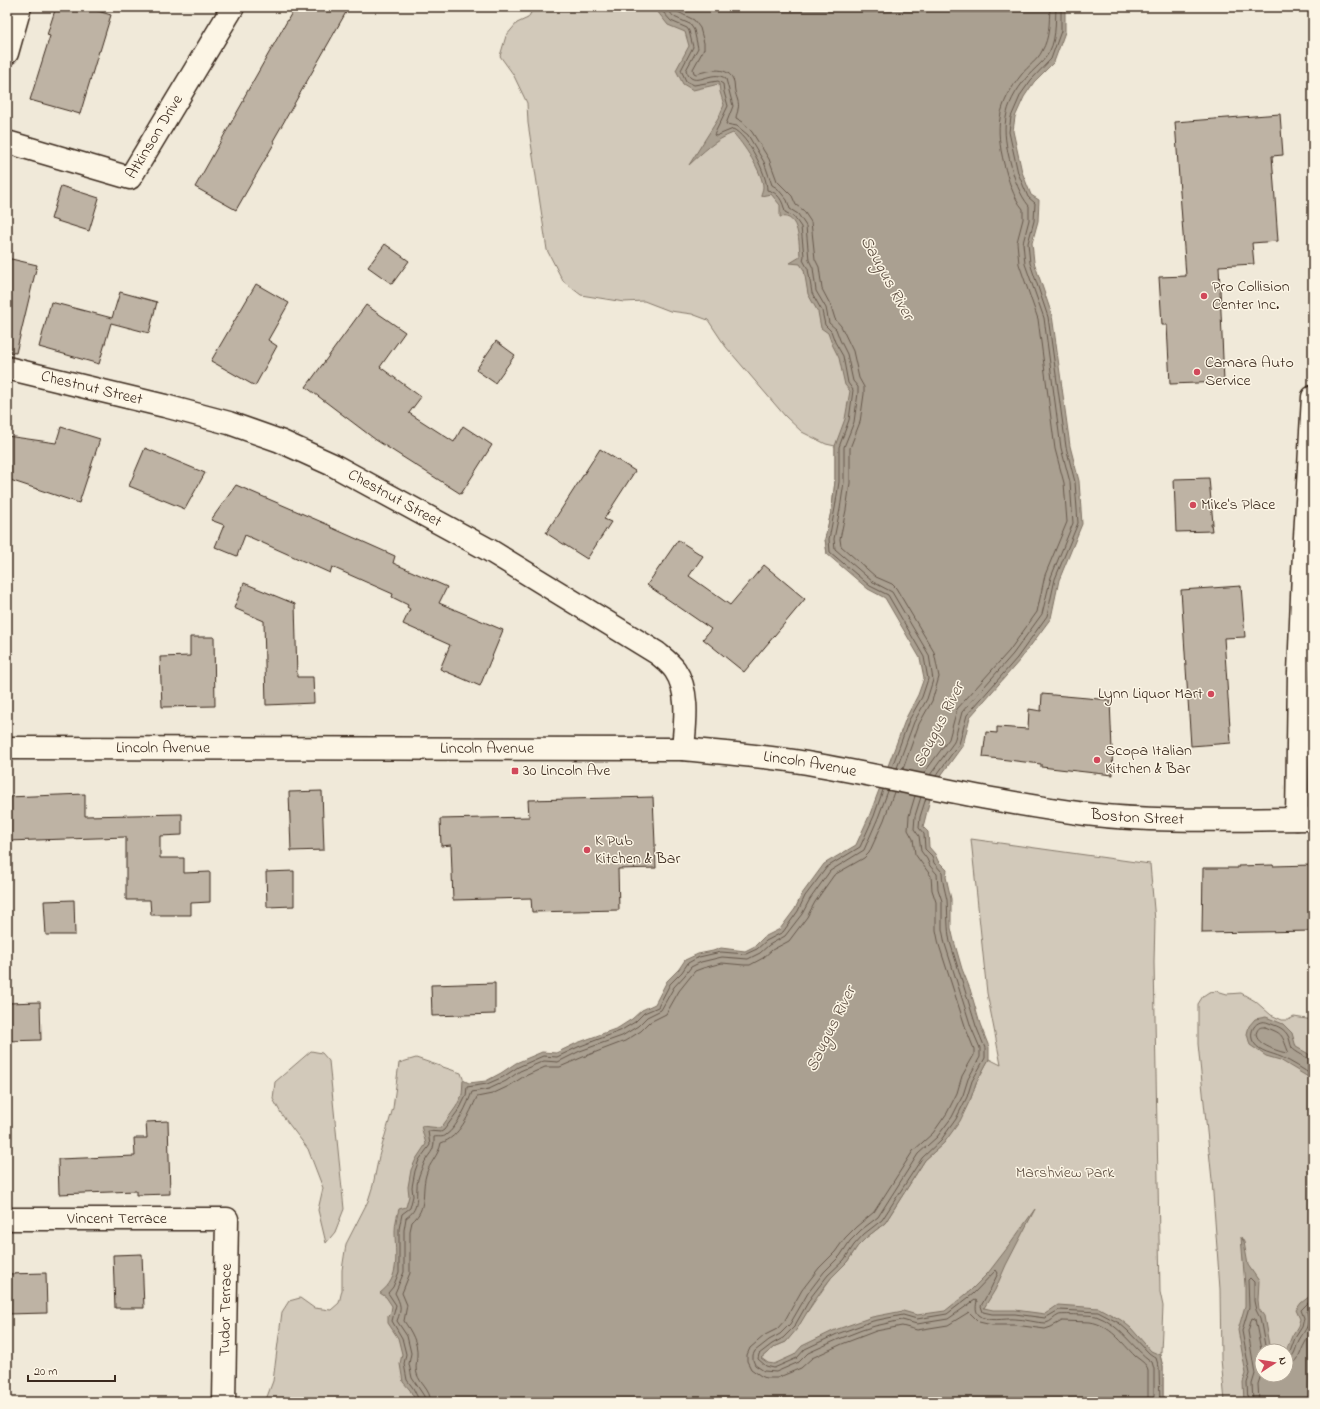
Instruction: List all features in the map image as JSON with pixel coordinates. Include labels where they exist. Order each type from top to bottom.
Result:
[{"type":"main road","points":[[7,54],[20,7]]},
{"type":"main road","name":"Atkinson Drive","points":[[7,142],[130,178],[233,7]]},
{"type":"main road","name":"Chestnut Street","points":[[7,368],[166,406],[229,423],[280,441],[333,464],[489,550],[657,653],[667,661],[675,670],[681,682],[684,695],[685,712],[683,749]]},
{"type":"main road","points":[[1305,819],[1299,673],[1313,397]]},
{"type":"main road","name":"Lincoln Avenue","points":[[7,748],[683,749],[763,756],[808,763],[964,794]]},
{"type":"main road","name":"Boston Street","points":[[964,794],[1085,814],[1134,819],[1305,819]]},
{"type":"main road","name":"Vincent Terrace","points":[[7,1219],[227,1219]]},
{"type":"main road","name":"Tudor Terrace","points":[[224,1402],[227,1219]]},
{"type":"green space","points":[[534,7],[713,7],[861,307],[837,553],[827,554],[825,539],[832,507],[835,481],[835,446],[826,444],[802,432],[785,416],[726,347],[708,320],[692,314],[670,311],[644,301],[624,302],[581,295],[563,281],[547,250],[528,123],[527,103],[513,74],[500,56],[506,36],[517,23],[528,18]]},
{"type":"green space","name":"Marshview Park","points":[[971,839],[1150,864],[1155,921],[1154,962],[1160,1292],[1163,1306],[1160,1355],[1163,1367],[1163,1402],[778,1375],[761,1358],[774,1347],[786,1342],[831,1278],[847,1262],[857,1247],[885,1223],[925,1160],[944,1143],[971,1098],[976,1083],[989,1059],[1001,1065],[987,993]]},
{"type":"green space","points":[[1217,991],[1227,994],[1241,993],[1255,1001],[1271,1015],[1282,1020],[1288,1020],[1294,1017],[1313,1020],[1313,1402],[1225,1402],[1221,1359],[1220,1289],[1212,1180],[1198,1044],[1198,1004],[1203,996],[1209,992]]},
{"type":"green space","points":[[311,1051],[322,1053],[329,1061],[344,1209],[335,1232],[326,1243],[318,1210],[323,1188],[308,1149],[282,1115],[273,1099],[275,1082]]},
{"type":"green space","points":[[416,1058],[461,1073],[580,1402],[265,1402],[273,1381],[282,1312],[289,1301],[300,1298],[314,1308],[331,1310],[339,1303],[342,1290],[342,1270],[346,1244],[368,1201],[373,1185],[379,1156],[393,1108],[399,1063]]},
{"type":"water","name":"Saugus River","points":[[658,7],[1065,7],[1065,32],[1054,62],[1034,82],[1024,97],[1015,117],[1013,131],[1022,172],[1031,195],[1039,200],[1038,221],[1032,243],[1034,262],[1052,315],[1070,446],[1079,481],[1082,524],[1059,580],[1051,618],[1020,660],[970,717],[963,745],[937,781],[930,799],[923,827],[928,832],[929,847],[935,854],[938,861],[947,870],[946,877],[951,899],[951,928],[962,969],[989,1047],[989,1059],[976,1083],[971,1098],[960,1121],[944,1143],[925,1160],[885,1223],[857,1247],[847,1262],[831,1278],[815,1299],[797,1329],[786,1342],[774,1347],[761,1358],[768,1363],[774,1364],[794,1355],[802,1346],[835,1330],[872,1317],[903,1311],[917,1315],[945,1311],[970,1291],[988,1273],[1035,1209],[1006,1265],[995,1290],[984,1308],[1045,1314],[1058,1305],[1099,1308],[1121,1320],[1131,1328],[1151,1351],[1160,1355],[1163,1367],[1163,1402],[416,1402],[410,1390],[403,1382],[400,1364],[402,1354],[398,1338],[388,1323],[388,1315],[391,1312],[392,1306],[386,1297],[380,1293],[387,1287],[394,1273],[396,1257],[395,1228],[399,1209],[406,1207],[409,1196],[408,1187],[411,1170],[426,1144],[421,1126],[441,1128],[456,1107],[462,1095],[463,1080],[469,1083],[486,1081],[516,1063],[542,1052],[556,1053],[577,1043],[618,1028],[642,1010],[655,1004],[667,981],[679,969],[685,960],[698,954],[721,948],[745,951],[755,946],[764,937],[780,929],[795,909],[802,894],[824,864],[856,845],[870,814],[906,718],[918,695],[924,678],[920,658],[885,598],[868,589],[827,554],[825,539],[832,507],[835,481],[835,446],[845,419],[850,391],[845,385],[839,358],[828,333],[821,328],[818,312],[808,294],[804,270],[800,264],[790,263],[800,257],[799,238],[795,224],[787,217],[780,217],[780,205],[771,194],[761,196],[763,187],[760,174],[747,151],[733,133],[704,151],[689,165],[718,119],[724,105],[719,84],[693,90],[683,84],[676,70],[689,46],[685,32],[668,25],[657,11]]},
{"type":"water","points":[[1266,1017],[1283,1024],[1292,1033],[1296,1047],[1313,1058],[1313,1080],[1280,1060],[1266,1056],[1250,1045],[1247,1034],[1249,1026],[1255,1019]]},
{"type":"water","points":[[1241,1237],[1244,1242],[1248,1265],[1259,1281],[1259,1309],[1264,1316],[1269,1343],[1254,1343],[1254,1383],[1294,1383],[1294,1343],[1289,1343],[1300,1319],[1296,1310],[1301,1303],[1310,1296],[1313,1274],[1313,1402],[1244,1402],[1243,1382],[1246,1374],[1238,1330],[1245,1306],[1245,1285]]},
{"type":"building","points":[[56,7],[85,7],[111,15],[80,114],[30,100],[50,36],[47,35]]},
{"type":"building","points":[[295,7],[349,7],[273,141],[275,142],[236,210],[195,187]]},
{"type":"building","points":[[1280,114],[1283,155],[1272,156],[1278,241],[1252,243],[1254,264],[1219,266],[1224,382],[1170,384],[1167,325],[1162,325],[1159,277],[1186,276],[1175,122]]},
{"type":"building","points":[[61,186],[99,198],[89,231],[51,219]]},
{"type":"building","points":[[385,244],[409,261],[392,284],[368,267]]},
{"type":"building","points":[[7,258],[37,265],[16,353],[7,352]]},
{"type":"building","points":[[256,284],[289,303],[268,340],[277,346],[255,386],[211,361]]},
{"type":"building","points":[[120,292],[157,302],[149,333],[111,323],[99,364],[39,347],[51,302],[112,318]]},
{"type":"building","points":[[366,305],[405,332],[380,367],[421,397],[409,413],[454,442],[463,426],[492,445],[461,494],[376,440],[306,387]]},
{"type":"building","points":[[496,341],[515,355],[495,383],[476,370]]},
{"type":"building","points":[[61,427],[100,439],[79,503],[7,479],[7,436],[56,443]]},
{"type":"building","points":[[145,448],[205,473],[185,509],[129,486]]},
{"type":"building","points":[[600,449],[635,471],[604,519],[611,522],[587,559],[546,533]]},
{"type":"building","name":"Mike's Place","points":[[1209,478],[1213,524],[1211,524],[1212,531],[1176,532],[1174,479]]},
{"type":"building","points":[[236,485],[331,526],[330,527],[395,556],[393,563],[447,587],[439,603],[503,630],[480,686],[440,669],[450,645],[403,624],[410,609],[407,607],[408,605],[392,597],[393,594],[332,567],[330,573],[245,535],[237,556],[215,547],[224,525],[211,520]]},
{"type":"building","points":[[678,540],[703,556],[689,576],[730,605],[764,565],[805,599],[744,672],[703,639],[711,629],[647,585]]},
{"type":"building","points":[[244,583],[295,604],[297,677],[313,677],[314,703],[266,705],[264,621],[234,608]]},
{"type":"building","points":[[1241,586],[1245,637],[1224,638],[1231,743],[1191,746],[1181,590]]},
{"type":"building","points":[[190,637],[214,637],[215,706],[162,707],[160,657],[190,656]]},
{"type":"building","points":[[1042,694],[1110,700],[1113,775],[1041,767],[1041,764],[983,757],[986,732],[997,733],[997,727],[1028,729],[1029,709],[1041,711]]},
{"type":"building","points":[[322,791],[324,850],[291,851],[289,792]]},
{"type":"building","points":[[85,794],[85,816],[182,814],[182,835],[160,836],[160,858],[184,858],[184,873],[210,872],[210,902],[191,903],[191,915],[151,915],[150,900],[126,900],[126,837],[7,841],[7,797]]},
{"type":"building","points":[[653,797],[656,868],[618,869],[619,910],[532,912],[531,898],[453,900],[451,845],[441,846],[440,819],[529,817],[528,800]]},
{"type":"building","points":[[1313,865],[1313,931],[1202,933],[1203,868],[1238,868],[1238,866]]},
{"type":"building","points":[[294,871],[294,906],[267,907],[266,872]]},
{"type":"building","points":[[74,900],[75,935],[46,935],[44,901]]},
{"type":"building","points":[[495,983],[495,1014],[432,1016],[431,985]]},
{"type":"building","points":[[40,1002],[41,1040],[7,1041],[7,1003]]},
{"type":"building","points":[[168,1121],[170,1194],[136,1195],[136,1191],[59,1194],[58,1159],[135,1156],[134,1138],[147,1138],[146,1122]]},
{"type":"building","points":[[142,1254],[144,1308],[115,1308],[113,1255]]},
{"type":"building","points":[[46,1273],[47,1313],[7,1314],[7,1274]]},
{"type":"place","name":"Pro Collision Center Inc.","points":[[1204,296]]},
{"type":"place","name":"Camara Auto Service","points":[[1197,372]]},
{"type":"place","name":"Mike's Place","points":[[1193,505]]},
{"type":"place","name":"Lynn Liquor Mart","points":[[1211,694]]},
{"type":"place","name":"Scopa Italian Kitchen & Bar","points":[[1097,760]]},
{"type":"place","name":"30 Lincoln Ave","points":[[515,771]]},
{"type":"place","name":"K Pub Kitchen & Bar","points":[[587,850]]}]
